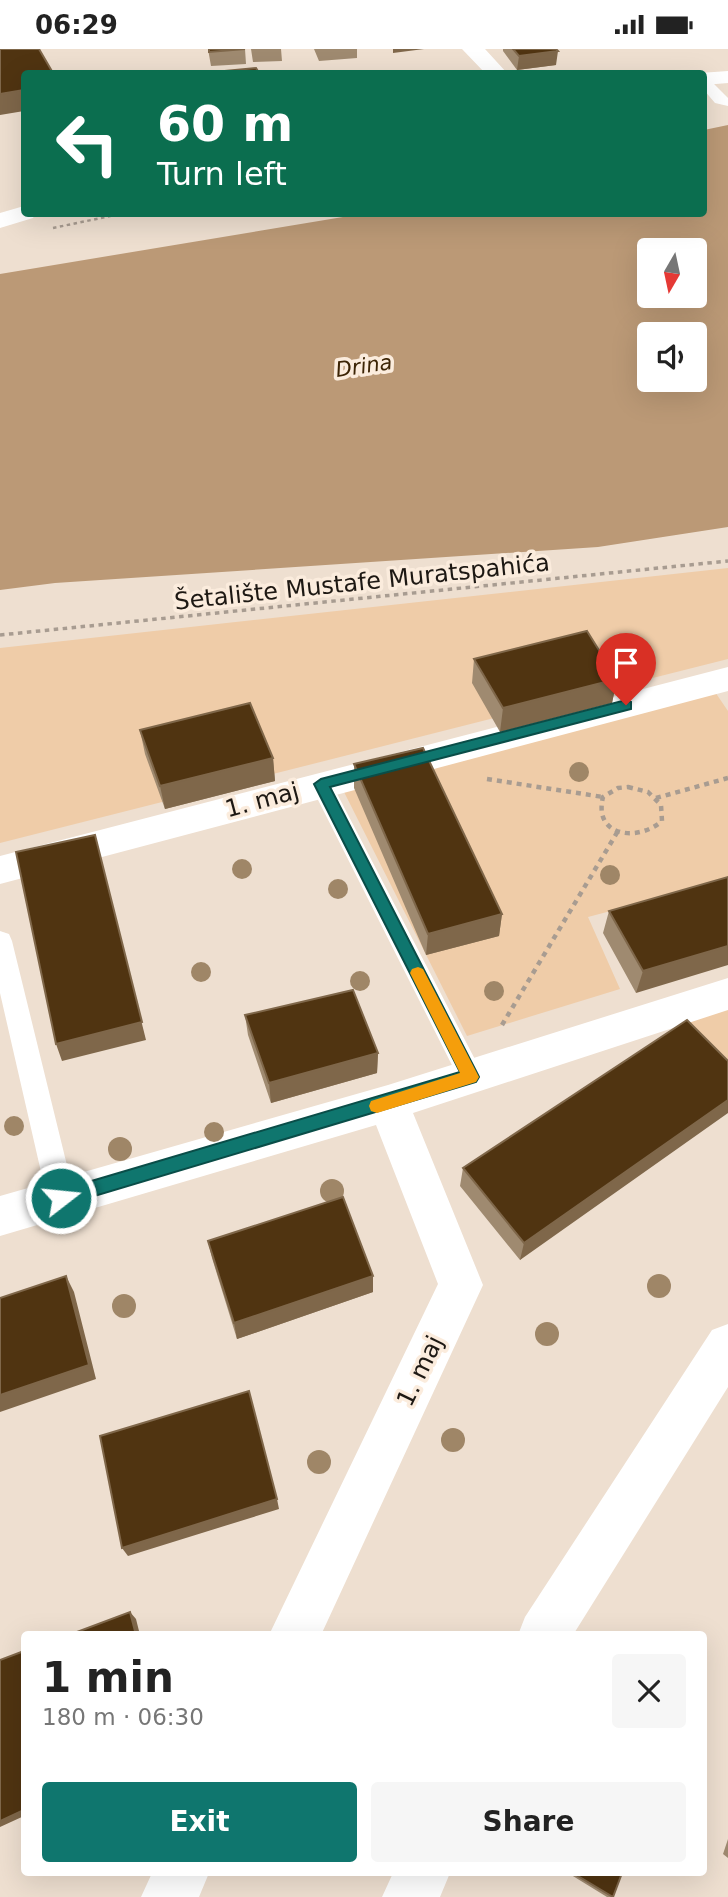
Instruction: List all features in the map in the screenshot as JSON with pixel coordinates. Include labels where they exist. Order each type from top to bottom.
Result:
[{"type":"street","points":[[473,49],[493,70]]},
{"type":"street","points":[[707,80],[728,77]]},
{"type":"street","points":[[0,221],[21,214]]},
{"type":"street","name":"1. maj","points":[[0,870],[728,679]]},
{"type":"street","points":[[0,1216],[387,1103],[728,994]]},
{"type":"street","name":"1. maj","points":[[296,1631],[461,1285],[387,1103]]},
{"type":"street","points":[[545,1631],[728,1346]]},
{"type":"street","points":[[169,1897],[180,1876]]},
{"type":"street","points":[[410,1897],[420,1876]]},
{"type":"lane","points":[[707,84],[720,100],[728,102]]},
{"type":"lane","points":[[321,784],[471,1077]]},
{"type":"lane","points":[[0,941],[61,1198]]},
{"type":"path","points":[[54,228],[106,217]]},
{"type":"path","name":"Šetalište Mustafe Muratspahića","points":[[0,635],[728,561]]},
{"type":"path","points":[[656,798],[728,778]]},
{"type":"path","points":[[486,779],[603,797]]},
{"type":"path","points":[[618,788],[638,788],[656,798],[663,813],[662,821],[656,828],[638,835],[618,831],[603,820],[600,804],[603,797],[618,788]]},
{"type":"path","points":[[471,1077],[618,831]]},
{"type":"shaded area","points":[[728,568],[728,659],[0,843],[0,648]]},
{"type":"shaded area","points":[[713,689],[728,711],[728,880],[588,917],[620,989],[467,1036],[343,790]]},
{"type":"shaded area","points":[[728,1008],[728,1079],[683,1022]]},
{"type":"water","name":"Drina","points":[[728,125],[728,527],[598,547],[55,583],[0,590],[0,274],[343,217],[707,217],[707,129]]},
{"type":"building","points":[[0,49],[39,49],[51,70],[21,70],[21,90],[0,94]]},
{"type":"building","points":[[209,49],[245,49],[209,52]]},
{"type":"building","points":[[513,49],[556,49],[558,51],[519,56]]},
{"type":"building","points":[[587,631],[617,679],[503,708],[474,659]]},
{"type":"building","points":[[250,703],[273,758],[160,786],[140,730]]},
{"type":"building","points":[[423,748],[502,914],[428,934],[354,764]]},
{"type":"building","points":[[95,835],[142,1022],[56,1044],[16,852]]},
{"type":"building","points":[[728,877],[728,946],[643,971],[609,911]]},
{"type":"building","points":[[353,990],[378,1053],[269,1083],[245,1015]]},
{"type":"building","points":[[687,1020],[728,1061],[728,1100],[524,1243],[463,1168]]},
{"type":"building","points":[[343,1197],[373,1276],[234,1323],[208,1241]]},
{"type":"building","points":[[66,1276],[89,1365],[0,1395],[0,1298]]},
{"type":"building","points":[[249,1391],[277,1499],[122,1548],[100,1436]]},
{"type":"building","points":[[130,1612],[135,1631],[80,1631]]},
{"type":"building","points":[[21,1652],[21,1811],[0,1821],[0,1660]]},
{"type":"building","points":[[578,1876],[621,1876],[613,1897]]},
{"type":"slow traffic","points":[[377,1106],[471,1077],[418,973]]},
{"type":"route","points":[[61,1198],[471,1077],[321,784],[626,705]]}]
